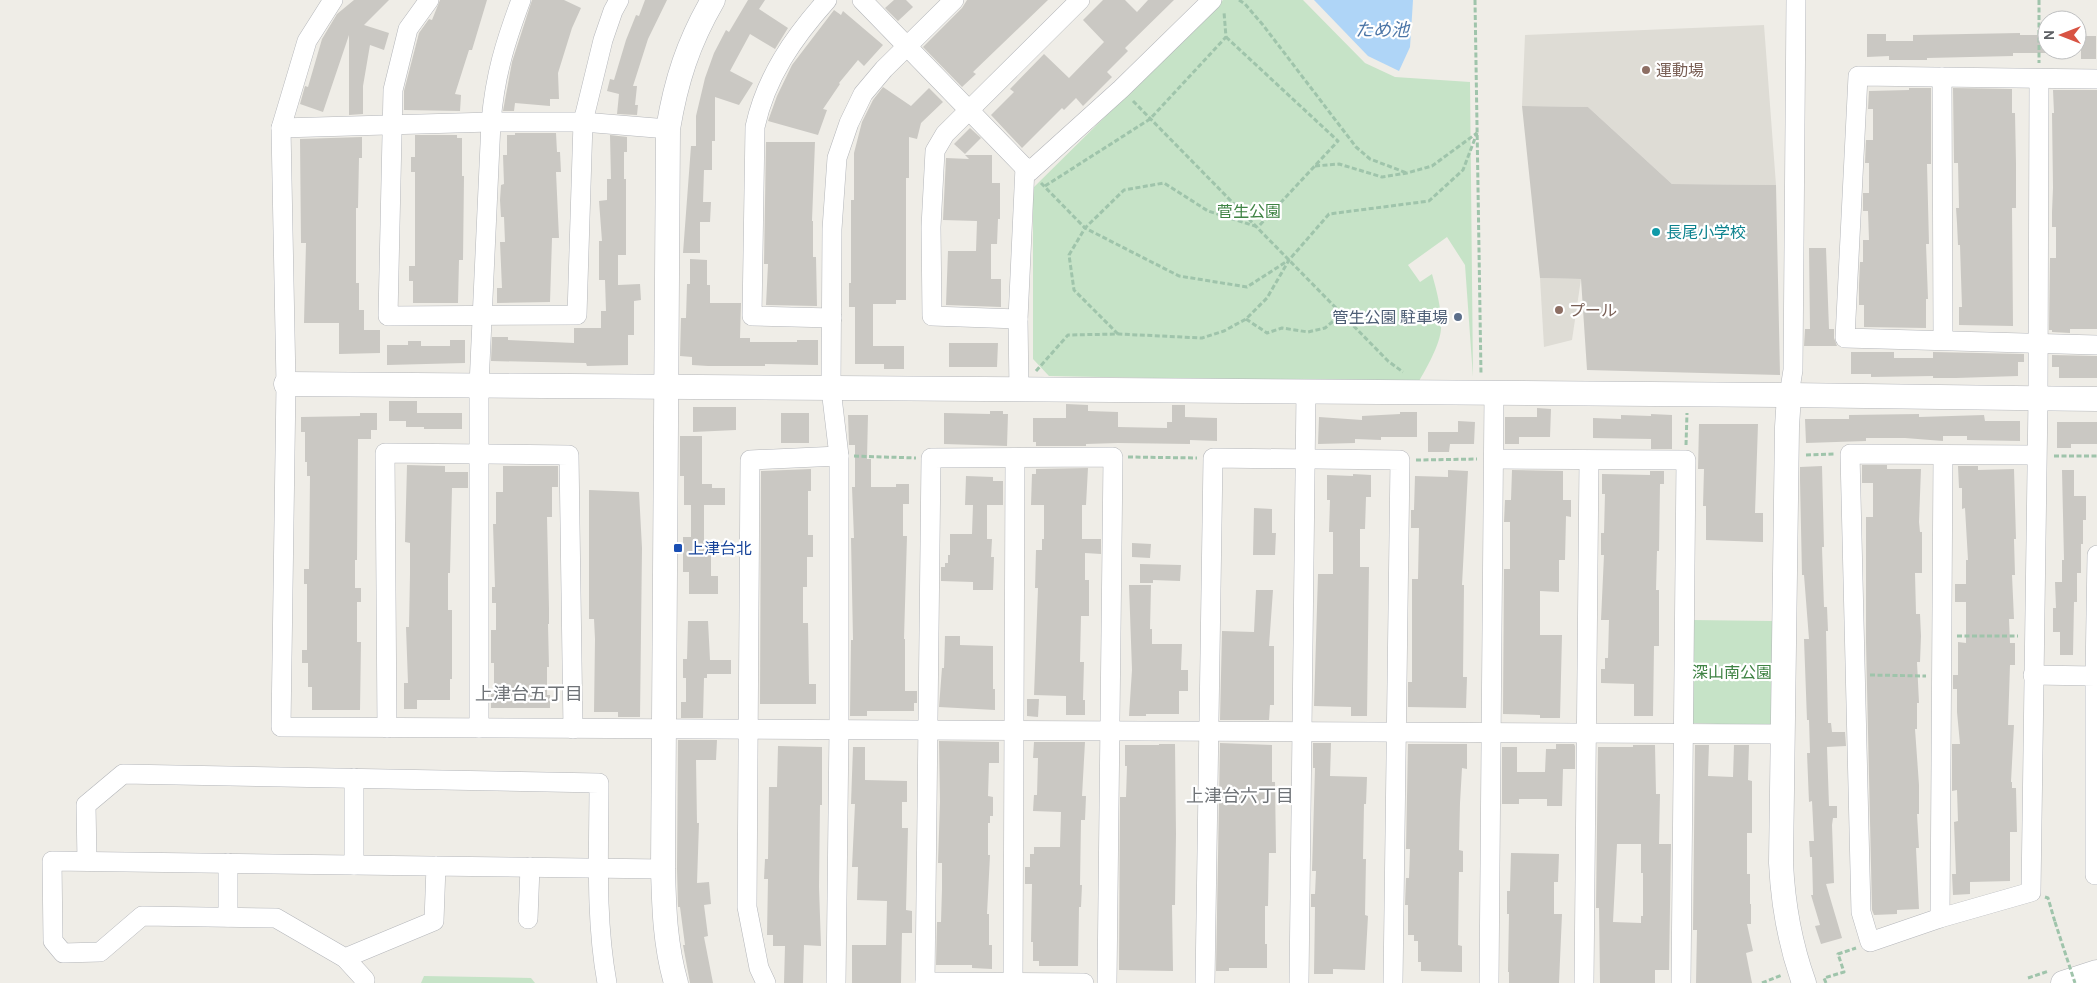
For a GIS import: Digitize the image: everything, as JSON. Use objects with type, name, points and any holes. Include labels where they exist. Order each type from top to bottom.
[{"type":"street","points":[[333,0],[307,42],[281,128],[286,384],[281,727],[1784,734]]},
{"type":"street","points":[[429,0],[408,29],[393,90],[388,316],[576,315],[583,122],[604,40],[619,0]]},
{"type":"street","points":[[479,728],[479,386],[491,122],[499,63],[521,0]]},
{"type":"street","points":[[676,983],[669,959],[665,927],[663,869],[668,129],[683,62],[698,26],[713,0]]},
{"type":"street","points":[[827,0],[802,28],[785,52],[760,103],[755,127],[752,316],[832,318]]},
{"type":"street","points":[[862,0],[1027,169]]},
{"type":"street","points":[[836,983],[839,729],[839,456],[831,389],[832,229],[837,158],[848,123],[863,94],[954,0]]},
{"type":"street","points":[[1018,319],[932,316],[931,226],[935,151],[945,134],[1080,0]]},
{"type":"street","points":[[1796,0],[1793,370],[1787,427],[1782,886],[1791,942],[1804,983]]},
{"type":"street","points":[[1019,390],[1018,319],[1027,169],[1218,5]]},
{"type":"street","points":[[2097,80],[1858,76],[1845,338],[2097,344]]},
{"type":"street","points":[[1942,77],[1943,340]]},
{"type":"street","points":[[2035,456],[1850,454],[1861,912],[1870,942],[1940,918],[2031,892],[2035,456],[2038,399],[2039,79]]},
{"type":"street","points":[[281,128],[491,122],[583,122],[668,129]]},
{"type":"street","points":[[286,384],[2097,399]]},
{"type":"street","points":[[1299,983],[1306,392]]},
{"type":"street","points":[[1488,394],[1494,459],[1488,983]]},
{"type":"street","points":[[387,728],[385,453],[569,456],[573,728]]},
{"type":"street","points":[[1940,918],[1942,455]]},
{"type":"street","points":[[766,983],[759,968],[747,907],[750,460],[839,456]]},
{"type":"street","points":[[1084,983],[925,982],[931,458],[1113,456],[1107,983]]},
{"type":"street","points":[[1013,983],[1015,458]]},
{"type":"street","points":[[1205,983],[1213,458],[1400,460],[1393,983]]},
{"type":"street","points":[[1494,459],[1686,460],[1681,983]]},
{"type":"street","points":[[1584,983],[1589,460]]},
{"type":"street","points":[[2097,555],[2095,676],[2095,875],[2097,875]]},
{"type":"street","points":[[2033,675],[2095,676]]},
{"type":"street","points":[[88,861],[86,805],[123,774],[599,783],[598,910],[601,951],[607,983]]},
{"type":"street","points":[[354,778],[354,865]]},
{"type":"street","points":[[364,983],[365,980],[346,958],[276,918],[142,916],[100,952],[63,953],[53,941],[52,861],[663,869]]},
{"type":"street","points":[[228,863],[228,918]]},
{"type":"street","points":[[346,958],[434,921],[436,866]]},
{"type":"street","points":[[528,920],[530,868]]},
{"type":"street","points":[[2063,983],[2097,972]]},
{"type":"path","points":[[1239,0],[1245,4],[1263,25],[1356,147],[1370,159],[1407,173]]},
{"type":"path","points":[[1475,0],[1477,133],[1488,394]]},
{"type":"path","points":[[2039,0],[2039,79]]},
{"type":"path","points":[[1218,5],[1226,37],[1338,141],[1258,227]]},
{"type":"path","points":[[1044,186],[1150,119],[1226,37]]},
{"type":"path","points":[[1121,89],[1388,361],[1410,378]]},
{"type":"path","points":[[1315,166],[1340,164],[1382,177],[1407,173],[1432,166],[1477,133]]},
{"type":"path","points":[[1019,390],[1068,335],[1119,334],[1202,338],[1224,331],[1246,319],[1268,298],[1289,260],[1329,214],[1429,201],[1463,170],[1477,133]]},
{"type":"path","points":[[1027,169],[1085,228],[1179,276],[1247,286],[1289,260]]},
{"type":"path","points":[[1119,334],[1074,290],[1069,255],[1085,228],[1124,190],[1164,183],[1208,211],[1258,227]]},
{"type":"path","points":[[1246,319],[1268,333],[1282,328],[1308,332],[1325,328],[1342,314]]},
{"type":"path","points":[[1686,460],[1687,395]]},
{"type":"path","points":[[1805,455],[1850,454]]},
{"type":"path","points":[[839,456],[931,458]]},
{"type":"path","points":[[1113,456],[1213,458]]},
{"type":"path","points":[[2035,456],[2097,456]]},
{"type":"path","points":[[1400,460],[1494,459]]},
{"type":"path","points":[[1942,636],[2034,636]]},
{"type":"path","points":[[1854,675],[1941,676]]},
{"type":"path","points":[[2048,898],[2076,983]]},
{"type":"path","points":[[1826,983],[1824,978],[1844,972],[1838,954],[1856,948]]},
{"type":"shaded area","name":"運動場","points":[[1764,25],[1776,185],[1672,184],[1588,107],[1522,106],[1525,35]]},
{"type":"shaded area","name":"プール","points":[[1540,278],[1581,279],[1572,340],[1544,347]]},
{"type":"green space","name":"菅生公園","points":[[1223,0],[1303,0],[1365,63],[1395,77],[1470,82],[1473,377],[1465,265],[1447,237],[1408,265],[1420,282],[1432,274],[1441,315],[1441,329],[1438,342],[1418,383],[1049,376],[1033,359],[1033,188]]},
{"type":"green space","name":"深山南公園","points":[[1691,620],[1772,621],[1772,726],[1691,723]]},
{"type":"green space","points":[[424,976],[531,978],[535,983],[421,983]]},
{"type":"water","name":"ため池","points":[[1314,0],[1413,0],[1410,47],[1399,71],[1368,56]]},
{"type":"building","points":[[354,0],[389,0],[364,25],[389,33],[384,50],[370,45],[363,86],[363,114],[349,115],[349,35],[323,112],[300,104],[305,86],[308,87],[322,39],[337,14]]},
{"type":"building","points":[[440,0],[487,0],[472,50],[469,50],[455,94],[461,95],[460,111],[404,110],[404,91],[419,33],[429,19],[432,20]]},
{"type":"building","points":[[532,0],[564,0],[581,8],[572,28],[558,73],[559,99],[550,99],[550,106],[515,103],[514,111],[503,111],[512,62]]},
{"type":"building","points":[[645,0],[667,0],[648,39],[633,86],[637,86],[635,105],[638,105],[637,115],[617,114],[619,94],[607,91],[610,79],[614,80],[636,15],[639,16]]},
{"type":"building","points":[[748,0],[765,0],[759,9],[788,28],[775,49],[750,34],[730,71],[753,83],[739,105],[715,97],[715,141],[712,141],[712,170],[704,170],[703,202],[711,202],[710,222],[700,222],[700,253],[683,253],[691,146],[696,146],[696,116],[705,78],[714,53],[726,30],[729,32]]},
{"type":"building","points":[[894,0],[906,0],[913,7],[898,21],[885,8]]},
{"type":"building","points":[[967,0],[1048,0],[973,72],[976,74],[962,87],[923,47],[962,8]]},
{"type":"building","points":[[1103,0],[1125,0],[1137,12],[1148,0],[1174,0],[1125,48],[1128,51],[1107,72],[1112,77],[1083,106],[1076,98],[1064,110],[1062,108],[1022,148],[991,115],[1014,92],[1010,89],[1044,54],[1069,78],[1104,42],[1083,20]]},
{"type":"building","points":[[834,10],[841,15],[843,11],[883,45],[864,66],[858,60],[839,83],[823,109],[827,110],[818,135],[768,121],[777,96],[792,65]]},
{"type":"building","points":[[2020,33],[2020,35],[2037,35],[2037,53],[2013,53],[2013,56],[1927,58],[1927,60],[1889,60],[1889,56],[1867,57],[1867,34],[1886,34],[1886,41],[1913,41],[1913,35]]},
{"type":"building","points":[[2087,36],[2096,36],[2096,59],[2087,59]]},
{"type":"building","points":[[883,87],[911,106],[929,88],[943,102],[921,123],[917,139],[909,137],[909,178],[906,178],[906,300],[896,300],[896,304],[873,304],[873,346],[904,346],[904,369],[884,369],[884,364],[855,364],[855,307],[849,307],[849,283],[851,283],[851,200],[854,200],[854,153],[862,122],[873,100]]},
{"type":"building","points":[[1909,88],[1931,88],[1931,164],[1927,164],[1929,244],[1926,244],[1928,299],[1926,299],[1926,328],[1864,327],[1864,305],[1859,305],[1859,285],[1860,262],[1863,262],[1863,240],[1869,240],[1868,211],[1863,211],[1863,193],[1869,193],[1869,163],[1865,163],[1866,140],[1873,140],[1873,109],[1868,109],[1869,91],[1909,90]]},
{"type":"building","points":[[1953,88],[2012,89],[2012,113],[2015,113],[2016,164],[2016,208],[2012,208],[2013,326],[1959,325],[1959,307],[1962,307],[1960,245],[1958,245],[1956,208],[1959,208],[1958,163],[1954,163]]},
{"type":"building","points":[[2053,90],[2097,90],[2097,329],[2070,329],[2070,333],[2052,332],[2052,330],[2049,330],[2050,258],[2056,258],[2056,227],[2052,227]]},
{"type":"building","name":"長尾小学校","points":[[1522,106],[1588,107],[1672,184],[1776,185],[1780,375],[1587,370],[1581,279],[1540,278]]},
{"type":"building","points":[[970,128],[981,138],[965,154],[954,144]]},
{"type":"building","points":[[515,133],[556,133],[557,152],[560,152],[561,172],[556,172],[559,238],[552,238],[550,302],[497,303],[497,288],[502,288],[500,242],[505,242],[504,217],[501,217],[500,200],[501,185],[504,184],[503,155],[507,155],[507,135],[515,135]]},
{"type":"building","points":[[415,135],[457,135],[457,138],[462,138],[462,176],[464,176],[463,260],[459,260],[458,303],[413,303],[413,281],[409,281],[409,266],[415,266],[415,172],[411,172],[411,157],[415,157]]},
{"type":"building","points":[[610,135],[627,137],[627,152],[624,152],[626,255],[618,255],[618,285],[640,284],[641,300],[634,301],[634,335],[628,335],[628,365],[587,366],[586,363],[491,361],[492,337],[508,337],[508,340],[574,343],[574,328],[601,328],[601,311],[606,311],[605,280],[599,280],[599,241],[602,241],[599,201],[607,200],[607,179],[611,179]]},
{"type":"building","points":[[362,137],[362,158],[359,158],[358,208],[356,208],[356,283],[359,283],[359,310],[364,310],[364,330],[380,330],[380,353],[339,354],[339,323],[304,323],[306,243],[301,243],[300,139]]},
{"type":"building","points":[[766,142],[815,142],[812,221],[813,257],[816,257],[817,306],[766,305],[768,264],[764,264]]},
{"type":"building","points":[[965,155],[992,155],[992,183],[1000,183],[1000,219],[998,219],[997,244],[991,244],[991,279],[1001,279],[1001,307],[946,305],[948,251],[976,251],[977,221],[943,220],[946,158],[969,159]]},
{"type":"building","points":[[1809,248],[1826,248],[1829,329],[1834,329],[1834,338],[1837,346],[1804,346],[1805,329],[1810,329]]},
{"type":"building","points":[[690,259],[707,260],[707,285],[710,285],[710,303],[741,303],[740,338],[750,338],[750,342],[818,340],[818,365],[692,365],[692,357],[680,356],[681,318],[686,318],[687,284],[690,284]]},
{"type":"building","points":[[450,340],[465,340],[465,363],[387,365],[387,345],[408,345],[408,341],[421,341],[421,346],[450,346]]},
{"type":"building","points":[[949,343],[998,343],[997,367],[949,367]]},
{"type":"building","points":[[1851,352],[1894,352],[1894,358],[1933,358],[1933,352],[2024,354],[2024,362],[2018,362],[2018,376],[1956,378],[1933,378],[1933,376],[1871,377],[1871,374],[1851,374]]},
{"type":"building","points":[[2052,355],[2097,356],[2097,378],[2059,378],[2059,367],[2052,367]]},
{"type":"building","points":[[389,401],[417,401],[417,413],[462,413],[462,429],[424,429],[424,427],[406,427],[406,421],[389,421]]},
{"type":"building","points":[[1066,404],[1088,405],[1088,411],[1118,412],[1118,427],[1167,428],[1167,422],[1172,422],[1172,405],[1185,405],[1185,417],[1217,418],[1217,441],[1190,440],[1190,444],[1118,443],[1086,444],[1086,446],[1036,446],[1036,442],[1033,442],[1033,418],[1066,418]]},
{"type":"building","points":[[693,407],[736,407],[736,430],[693,432]]},
{"type":"building","points":[[1537,408],[1551,409],[1550,437],[1519,437],[1519,444],[1505,444],[1505,417],[1537,417]]},
{"type":"building","points":[[990,411],[1003,411],[1003,414],[1008,414],[1007,446],[944,444],[944,413],[990,414]]},
{"type":"building","points":[[1400,412],[1417,412],[1417,437],[1381,437],[1381,440],[1355,439],[1355,443],[1318,444],[1319,417],[1362,420],[1362,416],[1400,414]]},
{"type":"building","points":[[360,413],[377,413],[377,430],[371,430],[371,439],[358,439],[355,588],[361,588],[361,602],[357,602],[357,642],[361,642],[360,710],[312,710],[312,687],[308,687],[308,663],[302,663],[302,650],[307,650],[307,584],[304,584],[304,569],[309,569],[310,476],[307,476],[305,432],[301,432],[301,417],[360,416]]},
{"type":"building","points":[[781,413],[809,413],[809,443],[781,443]]},
{"type":"building","points":[[1651,414],[1672,415],[1672,449],[1651,449],[1651,439],[1593,438],[1593,418],[1621,419],[1621,415],[1651,416]]},
{"type":"building","points":[[1919,414],[1919,417],[1984,415],[1985,421],[2020,421],[2020,441],[1967,440],[1967,436],[1943,436],[1943,441],[1905,438],[1866,438],[1866,441],[1806,443],[1805,419],[1849,419],[1849,415]]},
{"type":"building","points":[[848,415],[868,415],[867,459],[871,459],[871,487],[896,487],[896,484],[909,484],[909,504],[903,504],[903,536],[907,536],[904,639],[905,691],[917,691],[917,703],[914,703],[914,711],[867,711],[867,716],[850,716],[851,640],[853,640],[851,538],[854,538],[852,487],[855,487],[855,445],[849,445]]},
{"type":"building","points":[[1458,421],[1475,422],[1474,444],[1450,444],[1449,452],[1428,452],[1428,432],[1458,432]]},
{"type":"building","points":[[2057,422],[2097,422],[2097,444],[2071,444],[2071,448],[2057,448]]},
{"type":"building","points":[[1699,424],[1758,424],[1755,513],[1763,513],[1763,542],[1706,540],[1706,506],[1703,506],[1704,469],[1698,469]]},
{"type":"building","points":[[680,436],[702,436],[702,484],[712,484],[712,488],[725,488],[725,505],[704,505],[704,551],[711,551],[711,576],[718,576],[718,594],[689,594],[689,572],[683,572],[683,537],[691,537],[691,505],[684,505],[684,476],[680,476]]},
{"type":"building","points":[[407,465],[445,466],[445,472],[468,472],[468,488],[452,488],[450,573],[448,573],[448,610],[452,610],[452,679],[450,679],[450,700],[417,700],[417,709],[404,709],[404,683],[408,683],[406,627],[409,627],[410,574],[410,543],[405,542]]},
{"type":"building","points":[[1862,465],[1887,465],[1887,469],[1921,469],[1919,522],[1920,532],[1922,532],[1922,573],[1915,573],[1916,614],[1920,614],[1921,636],[1920,662],[1917,662],[1919,703],[1917,703],[1917,729],[1915,729],[1919,785],[1919,814],[1917,814],[1919,848],[1916,848],[1919,909],[1897,910],[1897,914],[1874,915],[1872,910],[1866,642],[1866,517],[1873,517],[1873,483],[1862,483]]},
{"type":"building","points":[[503,466],[558,466],[558,487],[552,487],[552,517],[547,517],[549,667],[547,667],[547,695],[550,695],[550,708],[491,708],[491,693],[494,693],[494,663],[491,663],[491,630],[496,630],[496,603],[492,603],[492,587],[495,587],[493,524],[496,524],[496,492],[503,492]]},
{"type":"building","points":[[1822,466],[1824,607],[1827,607],[1828,631],[1826,631],[1828,723],[1831,723],[1832,732],[1845,732],[1846,746],[1827,747],[1829,806],[1837,806],[1837,818],[1833,818],[1832,825],[1834,883],[1826,884],[1842,938],[1821,944],[1815,926],[1820,925],[1811,895],[1813,895],[1812,857],[1810,857],[1809,841],[1814,841],[1812,801],[1809,802],[1807,753],[1810,753],[1809,720],[1807,720],[1804,639],[1809,639],[1804,575],[1802,575],[1800,467]]},
{"type":"building","points":[[1958,466],[1978,466],[1978,470],[2014,469],[2016,539],[2014,539],[2015,575],[2012,575],[2014,619],[2009,619],[2010,643],[2015,643],[2015,665],[2010,665],[2008,725],[2014,725],[2011,782],[2012,788],[2016,788],[2017,832],[2010,832],[2010,881],[1970,882],[1970,894],[1953,895],[1952,874],[1956,874],[1954,822],[1958,821],[1957,790],[1952,791],[1952,744],[1960,744],[1957,689],[1953,689],[1953,675],[1958,675],[1958,642],[1966,643],[1966,602],[1955,602],[1955,584],[1966,584],[1966,560],[1968,560],[1965,508],[1962,509],[1962,488],[1959,488]]},
{"type":"building","points":[[1088,468],[1086,505],[1082,505],[1082,539],[1101,539],[1101,554],[1085,553],[1085,580],[1089,580],[1089,616],[1081,616],[1080,662],[1084,662],[1083,700],[1085,700],[1085,715],[1066,715],[1066,696],[1034,695],[1038,588],[1035,588],[1036,550],[1042,550],[1042,539],[1044,539],[1044,505],[1031,505],[1032,474],[1036,474],[1036,469]]},
{"type":"building","points":[[811,469],[811,491],[808,491],[808,535],[813,535],[813,557],[807,557],[807,587],[803,587],[803,623],[808,623],[809,684],[816,684],[816,704],[760,704],[761,471]]},
{"type":"building","points":[[1448,470],[1468,471],[1462,585],[1464,585],[1463,677],[1467,677],[1466,708],[1408,707],[1408,682],[1412,682],[1412,579],[1418,579],[1419,528],[1411,528],[1411,510],[1414,510],[1415,476],[1448,477]]},
{"type":"building","points":[[1512,470],[1563,471],[1563,500],[1571,500],[1571,517],[1566,516],[1565,560],[1559,560],[1559,592],[1540,591],[1540,635],[1562,635],[1560,718],[1540,718],[1540,715],[1503,714],[1504,569],[1510,569],[1510,522],[1504,522],[1505,500],[1511,500]]},
{"type":"building","points":[[2062,470],[2074,470],[2074,496],[2086,496],[2086,520],[2083,520],[2083,544],[2081,544],[2081,573],[2077,573],[2077,602],[2074,602],[2073,655],[2060,655],[2060,632],[2053,632],[2053,608],[2056,608],[2055,582],[2062,582],[2062,560],[2064,560]]},
{"type":"building","points":[[1650,471],[1664,471],[1664,484],[1660,484],[1659,551],[1657,551],[1656,590],[1659,590],[1659,646],[1654,646],[1653,716],[1634,716],[1634,684],[1601,683],[1601,669],[1605,669],[1605,658],[1608,658],[1609,620],[1601,620],[1604,555],[1601,555],[1601,533],[1604,533],[1605,494],[1602,494],[1602,474],[1650,475]]},
{"type":"building","points":[[1353,474],[1371,475],[1371,497],[1366,497],[1365,529],[1360,529],[1360,567],[1369,567],[1367,716],[1351,716],[1351,707],[1314,706],[1318,574],[1333,574],[1333,532],[1329,532],[1330,500],[1327,500],[1327,475],[1353,476]]},
{"type":"building","points":[[966,476],[993,477],[993,481],[1003,481],[1003,505],[987,505],[987,539],[992,539],[991,557],[994,557],[993,590],[973,590],[973,582],[941,581],[941,567],[945,567],[945,563],[948,563],[948,555],[950,555],[950,534],[972,534],[973,505],[965,505]]},
{"type":"building","points":[[589,490],[639,492],[642,548],[640,717],[618,717],[618,712],[594,712],[594,619],[589,619]]},
{"type":"building","points":[[1254,508],[1272,509],[1272,533],[1276,533],[1275,555],[1253,555]]},
{"type":"building","points":[[1132,543],[1151,544],[1150,558],[1132,557]]},
{"type":"building","points":[[1140,564],[1181,565],[1180,581],[1153,580],[1153,583],[1140,583]]},
{"type":"building","points":[[1129,585],[1151,585],[1150,629],[1152,629],[1152,644],[1182,644],[1181,670],[1188,670],[1188,691],[1179,691],[1179,714],[1129,716],[1132,670]]},
{"type":"building","points":[[1256,590],[1273,590],[1269,646],[1274,646],[1274,705],[1270,705],[1269,720],[1220,720],[1222,631],[1254,632]]},
{"type":"building","points":[[688,621],[708,621],[710,660],[731,660],[731,674],[707,674],[707,678],[704,678],[703,718],[681,718],[681,702],[686,702],[686,678],[683,678],[683,659],[687,659]]},
{"type":"building","points":[[945,636],[960,636],[960,645],[993,646],[995,710],[939,707],[942,668],[944,668]]},
{"type":"building","points":[[1027,699],[1039,699],[1038,717],[1027,716]]},
{"type":"building","points":[[678,740],[717,740],[716,760],[696,760],[697,823],[699,823],[697,883],[709,882],[711,904],[704,905],[708,936],[704,937],[713,983],[690,983],[683,945],[685,945],[680,907],[678,907],[677,869]]},
{"type":"building","points":[[939,741],[999,742],[999,763],[989,763],[988,796],[993,797],[993,816],[990,816],[990,823],[988,823],[988,855],[990,855],[987,914],[989,914],[989,945],[992,945],[992,969],[972,968],[972,965],[936,965],[937,922],[941,922],[942,889],[942,863],[938,863]]},
{"type":"building","points":[[1034,742],[1085,742],[1082,796],[1086,796],[1085,820],[1081,820],[1080,885],[1082,885],[1081,907],[1079,907],[1078,966],[1039,966],[1039,961],[1033,961],[1033,942],[1031,942],[1032,884],[1025,884],[1025,867],[1030,867],[1030,854],[1034,854],[1034,847],[1060,847],[1061,812],[1033,811],[1034,795],[1037,795],[1038,758],[1033,758]]},
{"type":"building","points":[[1220,743],[1272,745],[1272,782],[1275,782],[1276,853],[1269,853],[1268,906],[1265,906],[1267,968],[1229,968],[1229,971],[1216,971]]},
{"type":"building","points":[[1313,743],[1331,743],[1330,776],[1367,777],[1366,804],[1364,804],[1363,859],[1366,859],[1365,915],[1368,916],[1365,970],[1333,969],[1333,974],[1314,974],[1315,907],[1311,907],[1311,894],[1315,894],[1316,871],[1312,871],[1315,768],[1313,768]]},
{"type":"building","points":[[1175,744],[1176,834],[1175,905],[1172,905],[1173,971],[1119,970],[1120,797],[1126,797],[1127,766],[1125,766],[1125,745]]},
{"type":"building","points":[[1408,744],[1467,744],[1467,769],[1462,768],[1460,803],[1459,850],[1463,851],[1463,872],[1459,872],[1458,945],[1462,946],[1462,972],[1421,971],[1421,962],[1418,962],[1418,941],[1414,941],[1414,935],[1408,935],[1408,905],[1405,905],[1406,878],[1409,878],[1410,849],[1406,849]]},
{"type":"building","points":[[1556,744],[1574,744],[1575,746],[1575,769],[1563,769],[1562,806],[1547,806],[1547,799],[1519,799],[1519,804],[1502,804],[1502,747],[1517,747],[1517,772],[1545,772],[1546,749],[1556,749]]},
{"type":"building","points":[[1633,745],[1655,745],[1656,794],[1660,794],[1659,844],[1671,844],[1669,970],[1655,970],[1655,983],[1600,983],[1599,908],[1596,908],[1598,747],[1633,747]],"holes":[[[1617,844],[1641,844],[1641,873],[1643,873],[1643,916],[1641,916],[1641,923],[1613,922]]]},
{"type":"building","points":[[1695,745],[1709,745],[1708,776],[1733,777],[1734,745],[1749,745],[1748,780],[1752,781],[1752,833],[1747,833],[1747,874],[1750,874],[1751,924],[1747,924],[1753,951],[1746,953],[1752,983],[1696,983],[1697,930],[1693,930]]},
{"type":"building","points":[[778,746],[822,747],[819,887],[821,946],[804,945],[803,983],[784,983],[785,946],[773,946],[773,935],[767,935],[768,879],[764,879],[765,859],[768,859],[769,787],[777,787]]},
{"type":"building","points":[[853,747],[865,747],[865,780],[907,781],[907,802],[902,802],[902,828],[908,828],[906,910],[912,911],[912,933],[902,933],[901,983],[852,983],[852,945],[886,945],[887,901],[857,900],[858,867],[852,867],[855,804],[851,804]]},
{"type":"building","points":[[1511,853],[1559,854],[1558,882],[1554,882],[1554,914],[1562,914],[1559,983],[1509,983],[1507,891],[1510,891]]},
{"type":"place","name":"運動場","points":[[1646,70]]},
{"type":"place","name":"長尾小学校","points":[[1656,232]]},
{"type":"place","name":"プール","points":[[1559,310]]},
{"type":"place","name":"管生公園 駐車場","points":[[1458,317]]},
{"type":"place","name":"上津台北","points":[[678,548]]},
{"type":"district","name":"上津台五丁目","points":[[529,694]]},
{"type":"district","name":"上津台六丁目","points":[[1240,796]]}]
